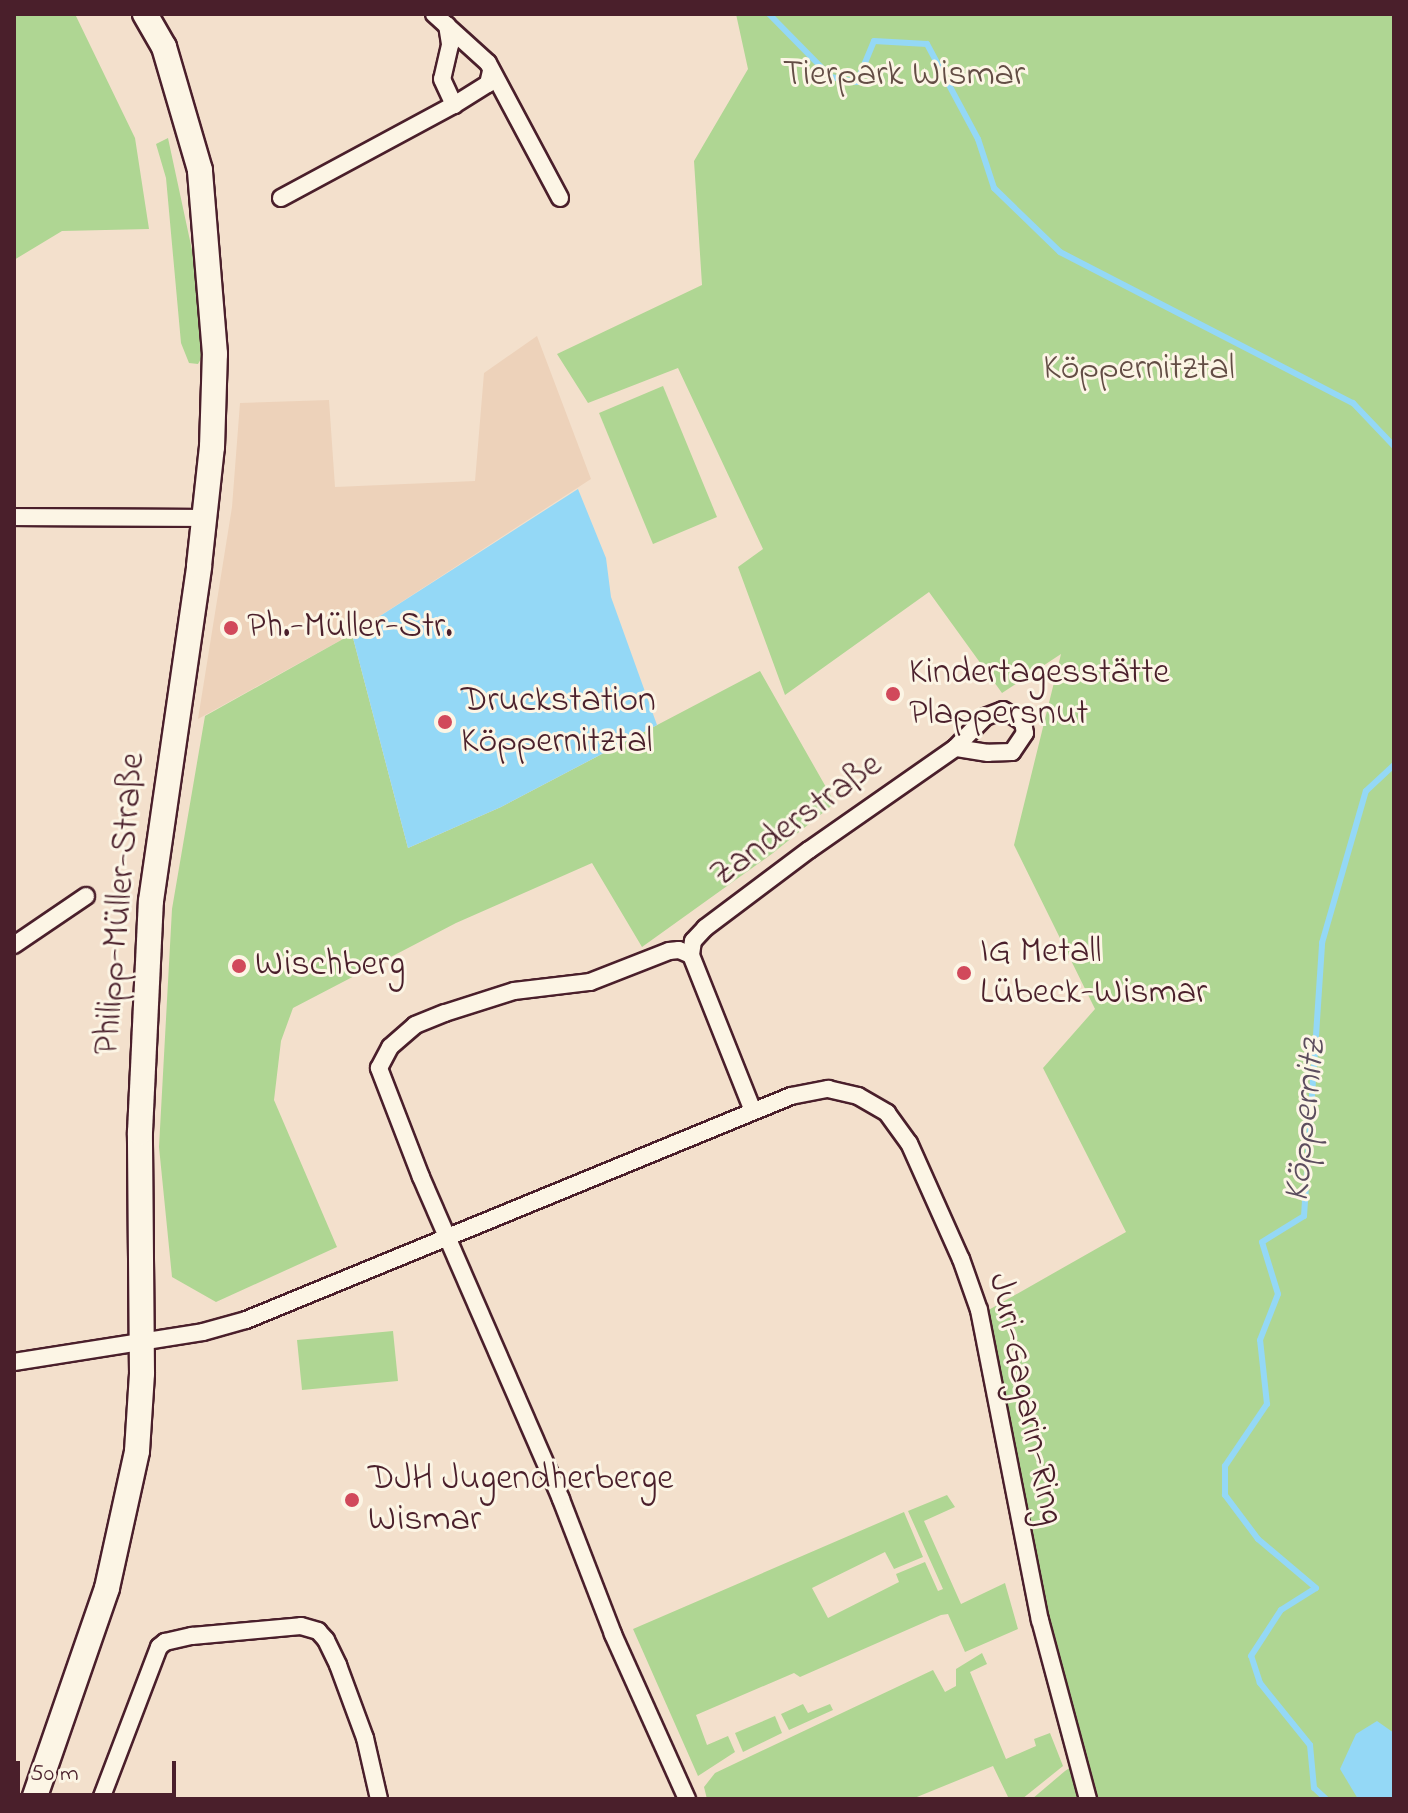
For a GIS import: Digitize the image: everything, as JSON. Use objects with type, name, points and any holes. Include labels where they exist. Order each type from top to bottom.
[{"type":"street","name":"Philipp-Müller-Straße","points":[[34,1799],[120,1542],[137,1451],[141,1341],[140,1132],[151,901],[212,447],[215,354],[200,170],[164,47],[145,14]]},
{"type":"street","points":[[441,20],[484,59],[560,198]]},
{"type":"street","points":[[441,20],[450,45],[442,79],[454,105]]},
{"type":"street","points":[[281,198],[481,90],[488,84],[491,71]]},
{"type":"street","points":[[14,517],[204,518]]},
{"type":"street","name":"Zanderstraße","points":[[691,955],[693,941],[705,928],[955,748]]},
{"type":"street","points":[[14,945],[86,896]]},
{"type":"street","points":[[687,1799],[613,1634],[561,1499],[385,1090],[379,1068],[390,1047],[415,1025],[514,991],[590,982],[669,951],[679,950],[691,955],[753,1111]]},
{"type":"street","name":"Juri-Gagarin-Ring","points":[[14,1362],[203,1332],[246,1320],[304,1299],[447,1236],[753,1111],[810,1091],[844,1091],[887,1113],[909,1143],[961,1259],[979,1310],[1040,1620],[1088,1799]]},
{"type":"street","points":[[101,1799],[153,1655],[165,1642],[192,1636],[301,1626],[318,1631],[338,1665],[365,1738],[379,1799]]},
{"type":"shaded area","points":[[537,336],[591,479],[352,634],[198,719],[232,507],[240,403],[329,400],[335,487],[475,481],[484,373]]},
{"type":"green space","points":[[14,14],[75,14],[135,138],[149,229],[62,231],[14,260]]},
{"type":"green space","name":"Köppernitztal","points":[[736,14],[1394,14],[1394,1799],[1082,1799],[985,1312],[1126,1232],[1043,1068],[1095,1009],[1014,845],[1061,654],[1002,693],[929,592],[785,695],[738,567],[763,549],[678,368],[588,403],[557,354],[702,285],[694,161],[748,69]]},
{"type":"green space","points":[[168,138],[195,264],[203,336],[202,357],[198,364],[189,363],[181,343],[166,178],[156,144]]},
{"type":"green space","points":[[663,386],[717,517],[653,544],[599,413]]},
{"type":"green space","points":[[352,634],[408,848],[501,807],[760,671],[835,803],[773,853],[642,947],[592,863],[456,923],[293,1008],[281,1041],[274,1100],[337,1247],[216,1302],[172,1277],[159,1147],[172,909],[205,716]]},
{"type":"green space","points":[[393,1331],[398,1381],[302,1390],[297,1340]]},
{"type":"green space","points":[[947,1495],[955,1507],[924,1521],[961,1604],[1005,1583],[1018,1629],[965,1652],[948,1614],[941,1615],[800,1677],[794,1673],[696,1715],[707,1745],[728,1736],[735,1752],[698,1776],[633,1629],[904,1512],[923,1557],[894,1569],[885,1552],[812,1588],[828,1618],[899,1582],[896,1574],[925,1562],[938,1591],[943,1589],[908,1511]]},
{"type":"green space","points":[[982,1653],[987,1664],[970,1672],[1006,1759],[1036,1746],[1034,1739],[1050,1733],[1063,1766],[1022,1799],[1009,1799],[993,1766],[912,1799],[707,1799],[704,1787],[715,1773],[933,1670],[945,1692],[956,1686],[956,1669]]},
{"type":"green space","points":[[803,1704],[808,1713],[830,1704],[833,1710],[789,1730],[781,1714]]},
{"type":"green space","points":[[775,1716],[782,1733],[743,1752],[735,1733]]},
{"type":"green space","points":[[1074,1765],[1077,1799],[1032,1799],[1065,1771]]},
{"type":"water","points":[[578,489],[606,558],[611,597],[657,725],[501,807],[408,848],[352,634]]},
{"type":"water","points":[[1377,1721],[1394,1733],[1394,1799],[1358,1799],[1340,1769],[1356,1734]]},
{"type":"waterway","name":"Köppernitz","points":[[769,14],[831,77],[857,82],[874,41],[927,44],[978,139],[994,188],[1060,252],[1353,403],[1394,446]]},
{"type":"waterway","name":"Köppernitz","points":[[1326,1799],[1314,1788],[1310,1745],[1260,1683],[1251,1656],[1281,1610],[1316,1588],[1258,1539],[1225,1495],[1225,1466],[1267,1404],[1260,1340],[1278,1294],[1262,1242],[1304,1216],[1322,943],[1366,791],[1394,765]]},
{"type":"place","name":"Ph.-Müller-Str.","points":[[231,628]]},
{"type":"place","name":"Kindertagesstätte Plappersnut","points":[[893,694]]},
{"type":"place","name":"Druckstation Köppernitztal","points":[[445,722]]},
{"type":"place","name":"Wischberg","points":[[239,966]]},
{"type":"place","name":"IG Metall Lübeck-Wismar","points":[[964,973]]},
{"type":"place","name":"DJH Jugendherberge Wismar","points":[[352,1500]]},
{"type":"park label","name":"Tierpark Wismar","points":[[904,76]]}]
